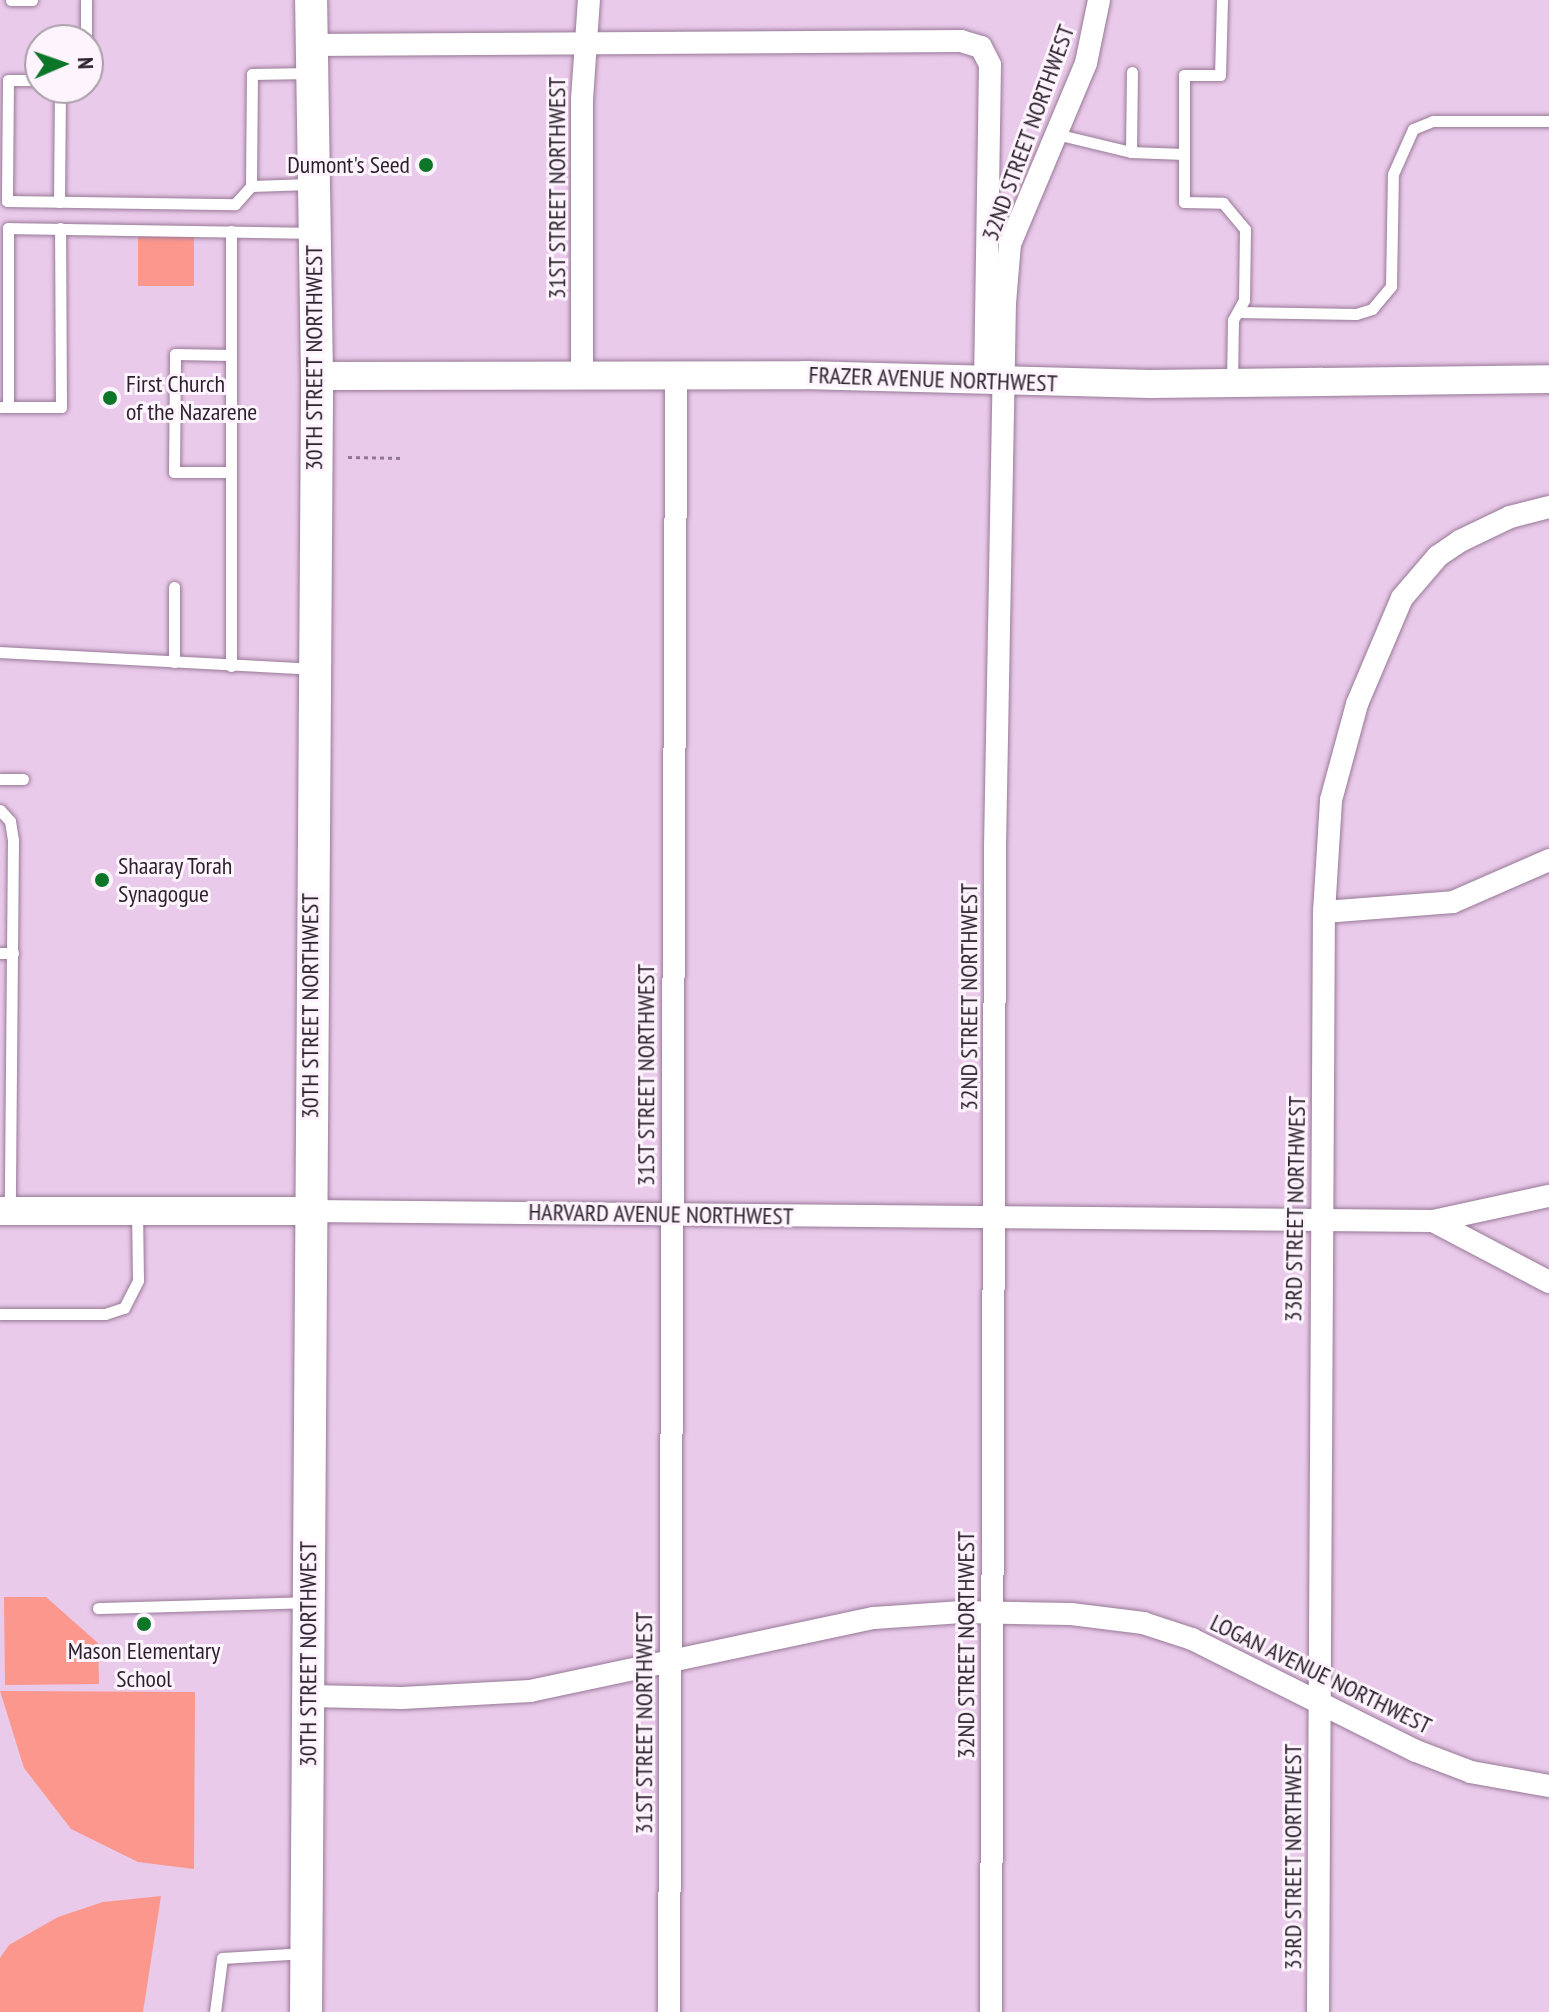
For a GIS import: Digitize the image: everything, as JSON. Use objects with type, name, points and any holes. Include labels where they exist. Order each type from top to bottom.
[{"type":"main road","name":"30TH STREET NORTHWEST","points":[[306,2012],[311,669],[317,376],[311,0]]},
{"type":"street","name":"31ST STREET NORTHWEST","points":[[582,378],[585,45],[589,0]]},
{"type":"street","name":"32ND STREET NORTHWEST","points":[[991,2012],[994,380],[1010,244],[1086,63],[1099,0]]},
{"type":"street","points":[[311,59],[585,45],[961,41],[981,47],[990,65],[994,380]]},
{"type":"street","name":"FRAZER AVENUE NORTHWEST","points":[[317,376],[1232,383],[1549,379]]},
{"type":"street","name":"31ST STREET NORTHWEST","points":[[669,2012],[676,378]]},
{"type":"street","name":"33RD STREET NORTHWEST","points":[[1318,2012],[1326,838],[1339,766],[1367,675],[1402,598],[1438,556],[1460,541],[1510,517],[1549,507]]},
{"type":"street","points":[[1324,912],[1453,902],[1549,860]]},
{"type":"street","points":[[1433,1221],[1549,1196]]},
{"type":"street","name":"HARVARD AVENUE NORTHWEST","points":[[5,1211],[1322,1217],[1433,1221]]},
{"type":"street","points":[[1433,1221],[1549,1282]]},
{"type":"street","name":"LOGAN AVENUE NORTHWEST","points":[[309,1696],[431,1698],[530,1691],[670,1664],[851,1622],[993,1612],[1082,1615],[1143,1623],[1225,1653],[1458,1767],[1549,1786]]},
{"type":"lane","points":[[11,0],[32,0]]},
{"type":"lane","points":[[86,0],[86,24]]},
{"type":"lane","points":[[1222,0],[1220,75],[1184,75],[1184,202],[1223,203],[1245,229],[1244,300],[1233,320],[1232,383]]},
{"type":"lane","points":[[24,80],[8,80],[7,201],[235,204],[251,186],[252,74],[311,59]]},
{"type":"lane","points":[[1131,152],[1132,72]]},
{"type":"lane","points":[[59,202],[60,104]]},
{"type":"lane","points":[[1238,312],[1356,314],[1372,309],[1391,286],[1393,174],[1413,129],[1433,121],[1549,121]]},
{"type":"lane","points":[[1056,134],[1131,152],[1184,154]]},
{"type":"lane","points":[[251,186],[313,184]]},
{"type":"lane","points":[[60,228],[61,407],[4,407],[8,228],[60,228],[314,233]]},
{"type":"lane","points":[[231,231],[231,666]]},
{"type":"lane","points":[[231,355],[175,354],[174,457],[174,472],[231,472]]},
{"type":"lane","points":[[174,587],[174,662]]},
{"type":"lane","points":[[0,652],[311,669]]},
{"type":"lane","points":[[0,779],[23,779]]},
{"type":"lane","points":[[0,810],[13,833],[6,953],[5,1211]]},
{"type":"lane","points":[[0,1314],[105,1314],[124,1308],[138,1280],[137,1211]]},
{"type":"lane","points":[[98,1608],[308,1602]]},
{"type":"lane","points":[[215,2012],[222,1958],[306,1953]]},
{"type":"path","points":[[348,457],[404,458]]},
{"type":"shaded area","points":[[138,236],[194,236],[194,286],[138,286]]},
{"type":"shaded area","points":[[4,1597],[46,1597],[98,1643],[99,1684],[5,1685]]},
{"type":"shaded area","points":[[0,1691],[195,1692],[194,1869],[138,1862],[71,1829],[24,1768]]},
{"type":"shaded area","points":[[161,1896],[143,2012],[0,2012],[0,1958],[9,1945],[58,1917],[103,1902]]},
{"type":"place","name":"Dumont's Seed","points":[[426,165]]},
{"type":"place","name":"First Church of the Nazarene","points":[[110,398]]},
{"type":"place","name":"Shaaray Torah Synagogue","points":[[102,880]]},
{"type":"place","name":"Mason Elementary School","points":[[144,1624]]}]
